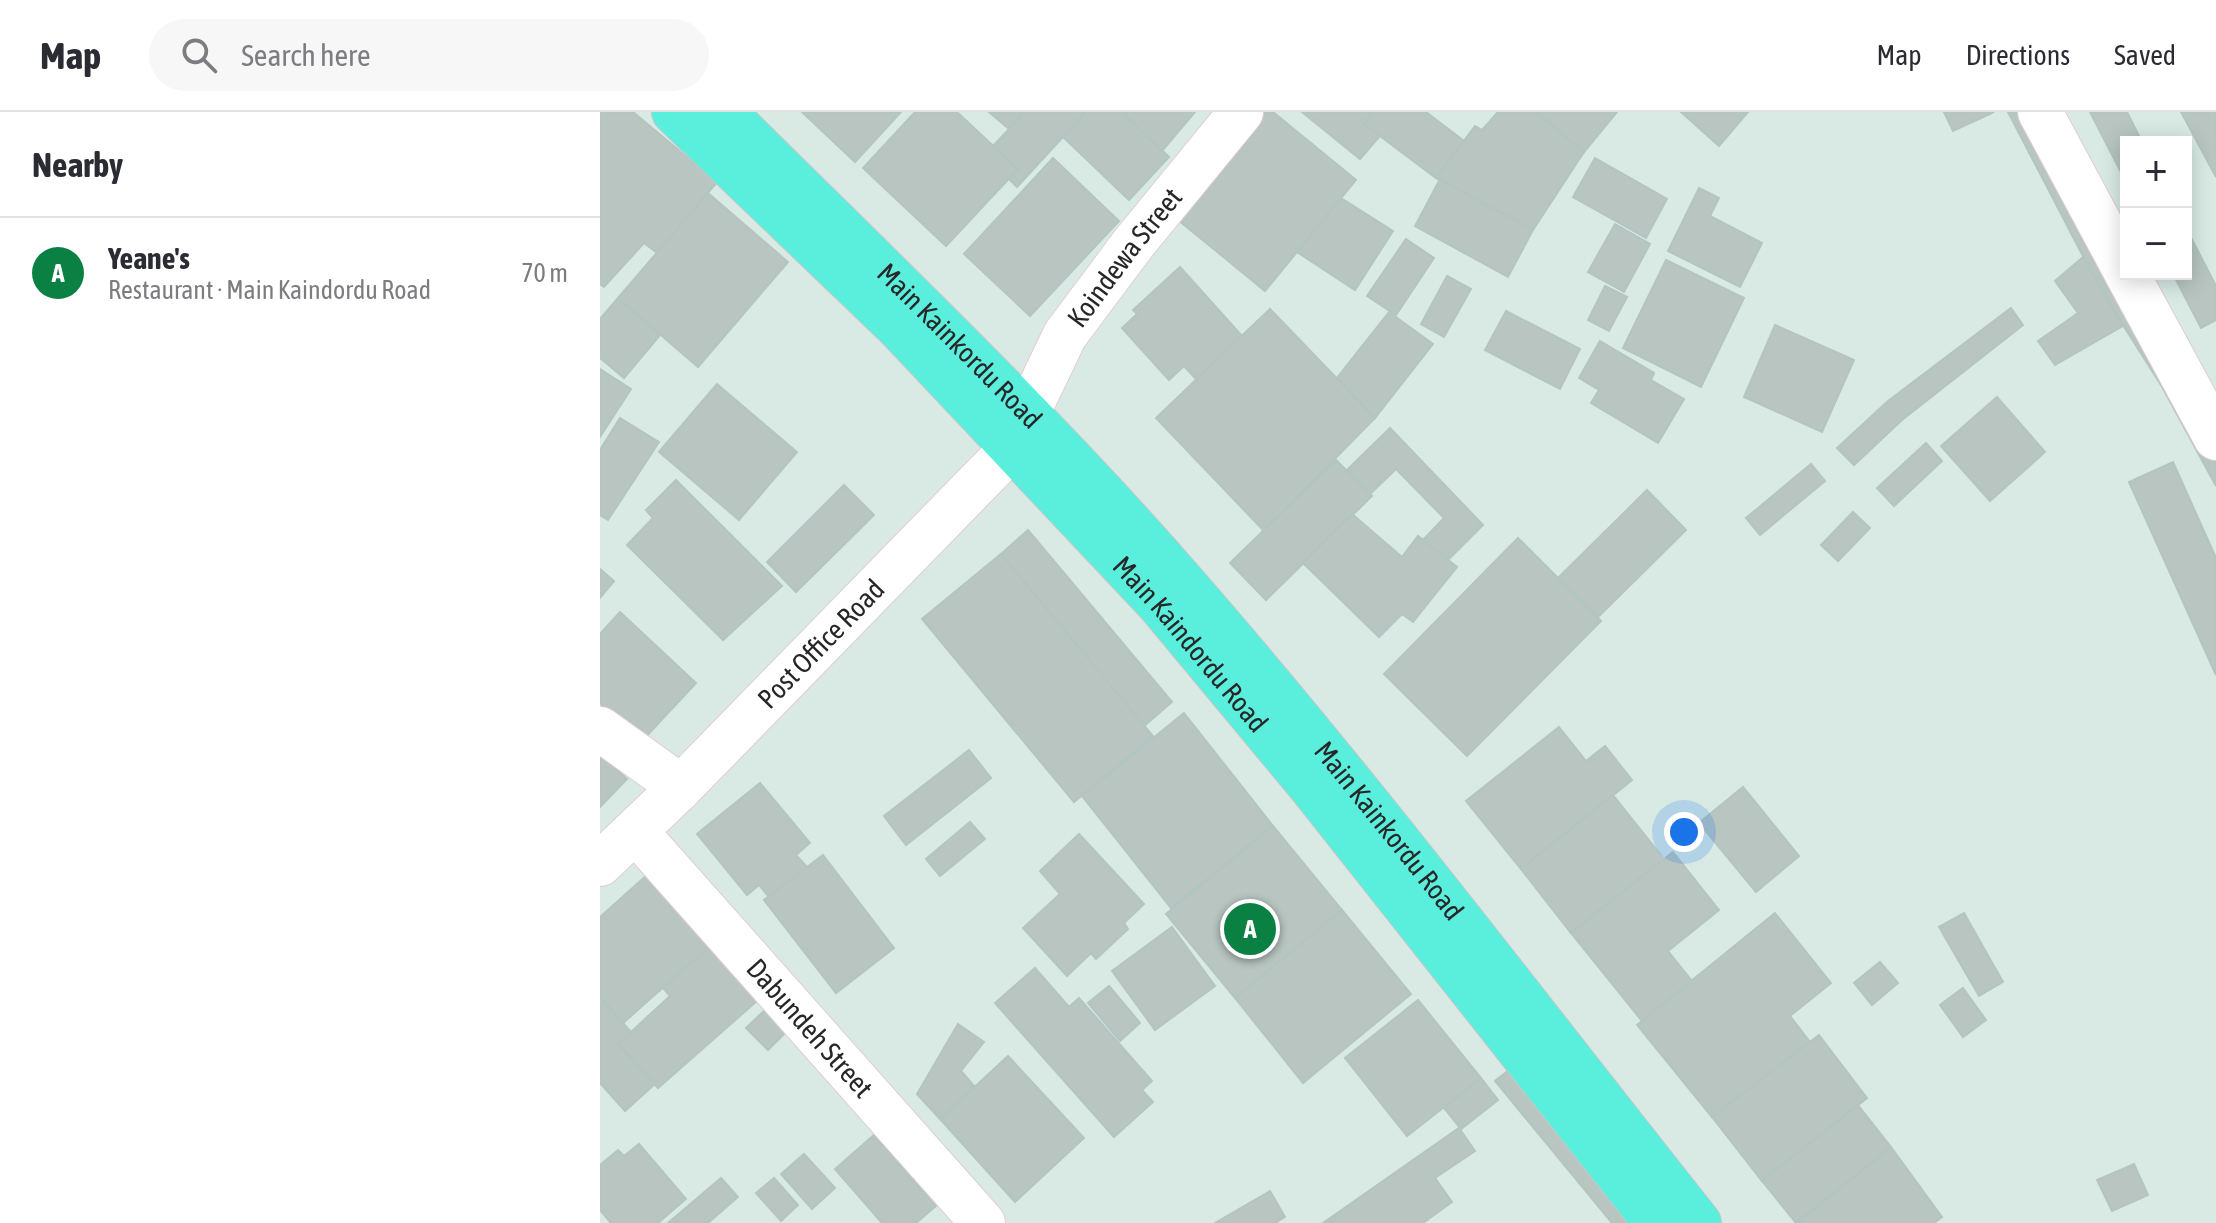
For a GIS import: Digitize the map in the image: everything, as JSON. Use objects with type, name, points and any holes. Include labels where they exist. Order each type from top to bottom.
[{"type":"main road","name":"Main Kaindordu Road","points":[[674,112],[899,328],[1019,432],[1312,788],[1656,1223]]},
{"type":"main road","name":"Main Kainkordu Road","points":[[724,112],[1019,432],[1182,581],[1308,732],[1699,1223]]},
{"type":"street","name":"Koindewa Street","points":[[1019,432],[1065,335],[1241,112]]},
{"type":"street","points":[[2040,112],[2120,260]]},
{"type":"street","points":[[2131,280],[2216,438]]},
{"type":"street","name":"Post Office Road","points":[[600,864],[681,787],[1019,432]]},
{"type":"street","points":[[600,729],[681,787]]},
{"type":"street","name":"Dabundeh Street","points":[[636,832],[983,1223]]},
{"type":"building","points":[[600,112],[633,112],[717,182],[657,253],[644,243],[604,287],[600,284]]},
{"type":"building","points":[[802,112],[901,112],[855,162]]},
{"type":"building","points":[[915,112],[957,112],[1018,169],[946,246],[863,168]]},
{"type":"building","points":[[989,112],[1025,112],[1009,129]]},
{"type":"building","points":[[1025,112],[1086,112],[1017,187],[1009,179],[1018,169],[993,146]]},
{"type":"building","points":[[1086,112],[1122,112],[1169,157],[1129,200],[1063,137]]},
{"type":"building","points":[[1122,112],[1195,112],[1162,151]]},
{"type":"building","points":[[1265,112],[1273,112],[1356,180],[1265,291],[1177,219]]},
{"type":"building","points":[[1302,112],[1373,112],[1364,124],[1380,136],[1360,159]]},
{"type":"building","points":[[1373,112],[1426,112],[1464,141],[1436,178],[1364,124]]},
{"type":"building","points":[[1498,112],[1536,112],[1584,152],[1533,230],[1436,178],[1475,126],[1482,130]]},
{"type":"building","points":[[1536,112],[1617,112],[1584,152]]},
{"type":"building","points":[[1681,112],[1748,112],[1719,146]]},
{"type":"building","points":[[1944,112],[1994,112],[1953,131]]},
{"type":"building","points":[[2008,112],[2035,112],[2120,272],[2120,280],[2124,280],[2176,377],[2161,385],[2100,289]]},
{"type":"building","points":[[2090,112],[2127,112],[2139,136],[2120,136],[2120,170]]},
{"type":"building","points":[[2181,112],[2216,112],[2216,177]]},
{"type":"building","points":[[1053,158],[1119,221],[1030,316],[964,254]]},
{"type":"building","points":[[1595,158],[1667,199],[1646,238],[1573,197]]},
{"type":"building","points":[[1440,179],[1533,230],[1508,277],[1415,226]]},
{"type":"building","points":[[1699,188],[1719,198],[1710,216],[1762,243],[1740,287],[1668,251]]},
{"type":"building","points":[[708,193],[788,262],[698,367],[618,298]]},
{"type":"building","points":[[1341,198],[1393,231],[1355,290],[1297,252]]},
{"type":"building","points":[[1615,224],[1650,244],[1624,292],[1588,272]]},
{"type":"building","points":[[1406,239],[1434,258],[1396,315],[1367,296]]},
{"type":"building","points":[[2192,240],[2216,286],[2216,320],[2201,328],[2176,280],[2192,280]]},
{"type":"building","points":[[2083,257],[2123,326],[2055,365],[2038,341],[2078,313],[2055,281]]},
{"type":"building","points":[[1666,260],[1744,298],[1701,387],[1623,348]]},
{"type":"building","points":[[1180,267],[1242,336],[1196,379],[1184,366],[1169,380],[1122,328],[1137,314],[1133,310]]},
{"type":"building","points":[[1447,276],[1471,289],[1444,337],[1421,324]]},
{"type":"building","points":[[1605,286],[1627,297],[1609,331],[1588,320]]},
{"type":"building","points":[[618,298],[660,335],[624,378],[600,358],[600,319]]},
{"type":"building","points":[[2011,308],[2023,325],[1902,420],[1854,465],[1837,448],[1888,401]]},
{"type":"building","points":[[1270,309],[1375,418],[1264,531],[1156,418]]},
{"type":"building","points":[[1506,311],[1580,349],[1560,389],[1485,350]]},
{"type":"building","points":[[1389,312],[1433,344],[1375,418],[1337,378]]},
{"type":"building","points":[[1775,325],[1854,360],[1822,432],[1744,397]]},
{"type":"building","points":[[1600,341],[1654,373],[1651,380],[1684,399],[1658,443],[1591,403],[1599,390],[1579,378]]},
{"type":"building","points":[[600,369],[631,389],[600,437]]},
{"type":"building","points":[[2176,377],[2216,451],[2216,486],[2161,385]]},
{"type":"building","points":[[717,384],[797,452],[739,520],[659,452]]},
{"type":"building","points":[[1997,397],[2045,452],[1990,501],[1941,446]]},
{"type":"building","points":[[620,418],[659,442],[608,520],[600,515],[600,450]]},
{"type":"building","points":[[1390,428],[1483,525],[1448,560],[1423,540],[1444,518],[1396,469],[1370,494],[1347,470]]},
{"type":"building","points":[[1926,443],[1942,461],[1894,506],[1877,488]]},
{"type":"building","points":[[1336,460],[1372,496],[1266,600],[1230,563]]},
{"type":"building","points":[[2173,462],[2216,558],[2216,675],[2129,482]]},
{"type":"building","points":[[1811,464],[1825,481],[1760,535],[1746,518]]},
{"type":"building","points":[[676,480],[782,586],[723,640],[627,545],[653,518],[646,510]]},
{"type":"building","points":[[844,485],[874,515],[796,592],[767,562]]},
{"type":"building","points":[[1647,490],[1686,530],[1598,617],[1558,578]]},
{"type":"building","points":[[1853,512],[1870,528],[1838,561],[1821,545]]},
{"type":"building","points":[[1352,514],[1402,557],[1418,536],[1457,567],[1413,622],[1402,614],[1379,637],[1303,563]]},
{"type":"building","points":[[1028,530],[1172,702],[1144,726],[1001,554]]},
{"type":"building","points":[[1518,538],[1601,621],[1467,756],[1384,674]]},
{"type":"building","points":[[1001,554],[1153,736],[1074,802],[922,619]]},
{"type":"building","points":[[600,569],[614,581],[600,598]]},
{"type":"building","points":[[620,612],[696,683],[641,742],[600,703],[600,634]]},
{"type":"building","points":[[1184,713],[1273,826],[1171,908],[1082,796]]},
{"type":"building","points":[[1559,727],[1586,761],[1605,746],[1632,780],[1521,869],[1466,801]]},
{"type":"building","points":[[969,750],[991,778],[906,845],[884,816]]},
{"type":"building","points":[[600,754],[627,779],[600,807]]},
{"type":"building","points":[[760,783],[810,843],[796,855],[807,867],[769,897],[759,885],[747,895],[697,834]]},
{"type":"building","points":[[1743,787],[1799,856],[1756,892],[1699,823]]},
{"type":"building","points":[[1613,795],[1664,859],[1571,933],[1521,869]]},
{"type":"building","points":[[970,822],[985,839],[940,876],[926,859]]},
{"type":"building","points":[[1273,826],[1342,910],[1235,998],[1166,914]]},
{"type":"building","points":[[1079,834],[1144,904],[1124,923],[1128,929],[1096,959],[1091,953],[1067,976],[1023,928],[1060,894],[1040,871]]},
{"type":"building","points":[[1673,852],[1719,910],[1668,951],[1692,981],[1642,1021],[1571,933]]},
{"type":"building","points":[[823,855],[894,948],[836,993],[764,900]]},
{"type":"building","points":[[647,875],[710,946],[623,1023],[600,997],[600,917]]},
{"type":"building","points":[[1342,910],[1411,994],[1303,1083],[1235,998]]},
{"type":"building","points":[[1775,913],[1831,983],[1790,1016],[1810,1042],[1712,1117],[1637,1025]]},
{"type":"building","points":[[1964,913],[2003,982],[1979,996],[1939,927]]},
{"type":"building","points":[[1172,927],[1215,986],[1155,1030],[1112,971]]},
{"type":"building","points":[[710,946],[757,1001],[658,1088],[618,1044],[670,996],[663,988]]},
{"type":"building","points":[[1880,962],[1898,983],[1872,1005],[1854,983]]},
{"type":"building","points":[[1035,968],[1069,1007],[1079,998],[1152,1081],[1142,1090],[1153,1102],[1114,1137],[995,1003]]},
{"type":"building","points":[[1109,986],[1140,1023],[1120,1041],[1088,1003]]},
{"type":"building","points":[[1963,988],[1986,1020],[1963,1037],[1940,1005]]},
{"type":"building","points":[[600,997],[631,1032],[618,1044],[655,1084],[625,1111],[600,1083]]},
{"type":"building","points":[[1418,1000],[1481,1078],[1407,1136],[1345,1058]]},
{"type":"building","points":[[767,1008],[788,1030],[768,1050],[746,1028]]},
{"type":"building","points":[[958,1024],[984,1042],[961,1071],[975,1087],[940,1119],[917,1094]]},
{"type":"building","points":[[1819,1035],[1867,1098],[1762,1181],[1712,1117]]},
{"type":"building","points":[[1008,1056],[1084,1138],[1015,1202],[940,1119]]},
{"type":"building","points":[[1513,1067],[1641,1223],[1612,1223],[1495,1081]]},
{"type":"building","points":[[1481,1078],[1498,1100],[1461,1129],[1444,1108]]},
{"type":"building","points":[[1858,1105],[1891,1147],[1796,1223],[1762,1181]]},
{"type":"building","points":[[1459,1128],[1475,1151],[1435,1178],[1452,1202],[1423,1223],[1323,1223]]},
{"type":"building","points":[[874,1135],[936,1206],[916,1223],[882,1223],[835,1169]]},
{"type":"building","points":[[639,1144],[686,1199],[658,1223],[611,1223],[600,1210],[600,1165],[618,1150],[624,1156]]},
{"type":"building","points":[[1891,1147],[1942,1217],[1934,1223],[1797,1223]]},
{"type":"building","points":[[804,1154],[835,1188],[812,1209],[781,1174]]},
{"type":"building","points":[[2134,1164],[2148,1195],[2112,1211],[2097,1180]]},
{"type":"building","points":[[721,1178],[738,1197],[708,1223],[668,1223]]},
{"type":"building","points":[[774,1178],[798,1205],[781,1221],[756,1193]]},
{"type":"building","points":[[1270,1191],[1285,1217],[1275,1223],[1215,1223]]},
{"type":"place","name":"Yeane's","points":[[1250,929]]}]
